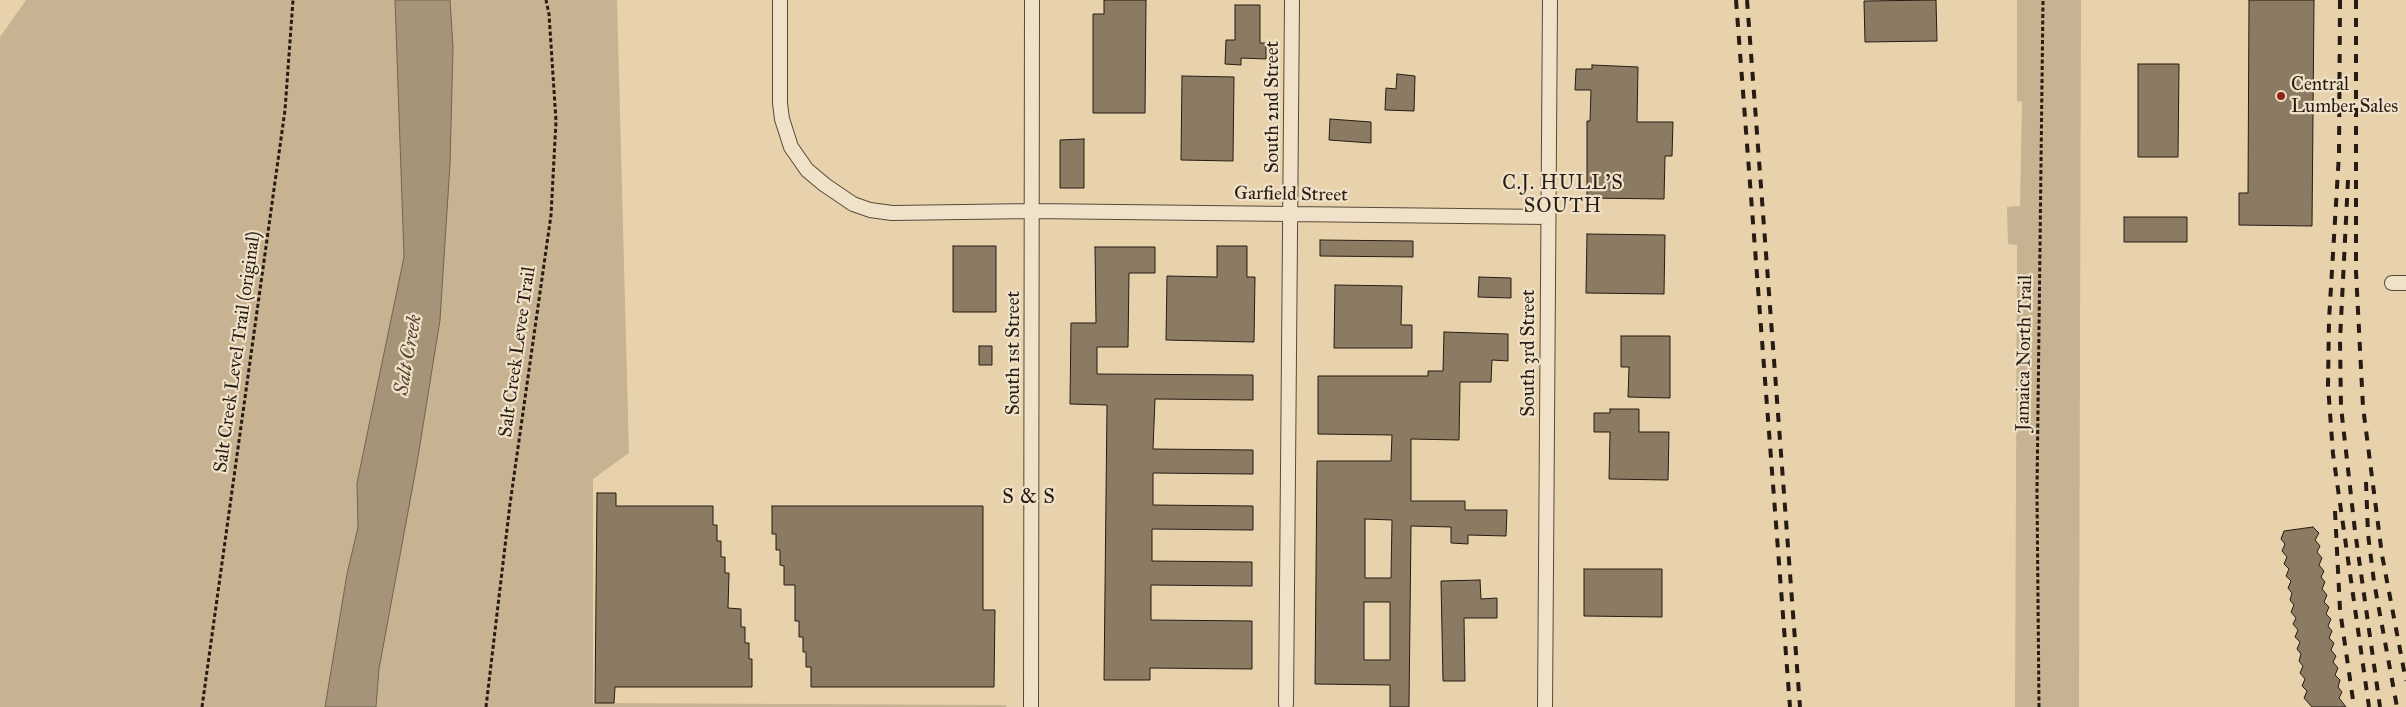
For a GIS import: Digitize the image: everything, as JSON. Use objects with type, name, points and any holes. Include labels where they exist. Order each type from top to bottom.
[{"type":"street","name":"Garfield Street","points":[[780,0],[780,103],[782,119],[791,147],[807,170],[824,185],[853,204],[870,210],[892,212],[1033,211],[1548,217]]},
{"type":"street","name":"South 1st Street","points":[[1031,707],[1032,0]]},
{"type":"street","name":"South 2nd Street","points":[[1286,704],[1292,214],[1292,0]]},
{"type":"street","name":"South 3rd Street","points":[[1545,707],[1550,0]]},
{"type":"path","name":"Salt Creek Level Trail (original)","points":[[202,707],[285,110],[293,0]]},
{"type":"path","name":"Salt Creek Levee Trail","points":[[486,707],[510,504],[551,215],[556,121],[549,14],[546,0]]},
{"type":"path","name":"Jamaica North Trail","points":[[2039,707],[2037,492],[2043,0]]},
{"type":"shaded area","points":[[26,0],[617,0],[629,453],[593,479],[593,703],[1006,705],[1006,707],[0,707],[0,37]]},
{"type":"shaded area","points":[[2017,0],[2081,0],[2079,707],[2015,707],[2017,245],[2008,244],[2007,207],[2020,206],[2022,102],[2017,101]]},
{"type":"water","name":"Salt Creek","points":[[395,0],[450,0],[453,47],[450,164],[440,320],[417,463],[379,669],[376,707],[325,707],[347,574],[358,527],[357,483],[404,257]]},
{"type":"building","points":[[1104,0],[1146,0],[1145,113],[1093,113],[1093,14],[1104,14]]},
{"type":"building","points":[[1936,0],[1937,41],[1865,42],[1864,1]]},
{"type":"building","name":"Central Lumber Sales","points":[[2249,0],[2314,0],[2312,226],[2239,225],[2239,193],[2248,193]]},
{"type":"building","points":[[1235,5],[1260,5],[1260,43],[1266,43],[1266,59],[1241,58],[1241,65],[1225,64],[1226,40],[1235,40]]},
{"type":"building","points":[[2138,64],[2179,64],[2178,157],[2138,157]]},
{"type":"building","points":[[1592,65],[1638,67],[1637,122],[1673,122],[1672,156],[1665,156],[1664,199],[1587,198],[1587,121],[1590,121],[1591,90],[1575,90],[1576,69],[1592,69]]},
{"type":"building","points":[[1397,74],[1415,76],[1414,111],[1385,110],[1386,88],[1396,89]]},
{"type":"building","points":[[1182,76],[1234,77],[1233,161],[1181,160]]},
{"type":"building","points":[[1330,119],[1371,122],[1371,143],[1329,140]]},
{"type":"building","points":[[1084,139],[1084,188],[1060,188],[1060,140]]},
{"type":"building","points":[[2124,217],[2187,217],[2187,242],[2124,242]]},
{"type":"building","points":[[1587,234],[1665,235],[1664,294],[1586,293]]},
{"type":"building","points":[[1320,240],[1413,241],[1413,257],[1320,256]]},
{"type":"building","points":[[953,246],[996,246],[996,312],[953,312]]},
{"type":"building","points":[[1217,246],[1247,246],[1247,277],[1255,277],[1254,342],[1166,340],[1167,276],[1217,277]]},
{"type":"building","points":[[1095,247],[1155,247],[1155,273],[1129,273],[1128,347],[1097,347],[1097,374],[1253,375],[1253,400],[1155,399],[1153,449],[1253,450],[1253,474],[1153,473],[1153,505],[1253,506],[1253,530],[1152,529],[1152,561],[1252,562],[1252,586],[1151,585],[1151,620],[1252,621],[1252,669],[1150,668],[1150,680],[1104,680],[1107,405],[1070,404],[1071,323],[1096,323]]},
{"type":"building","points":[[1479,277],[1511,278],[1511,298],[1478,297]]},
{"type":"building","points":[[1335,285],[1402,286],[1401,325],[1412,325],[1412,348],[1334,348]]},
{"type":"building","points":[[1444,332],[1508,334],[1508,361],[1492,360],[1491,382],[1460,382],[1459,440],[1411,439],[1411,501],[1465,501],[1465,510],[1507,510],[1506,536],[1468,535],[1468,544],[1451,543],[1451,527],[1411,526],[1409,707],[1390,707],[1390,685],[1315,684],[1317,461],[1391,461],[1392,435],[1318,434],[1318,376],[1428,376],[1428,371],[1443,371]],"holes":[[[1365,519],[1392,520],[1391,578],[1365,578]],[[1364,602],[1390,602],[1390,660],[1364,660]]]},
{"type":"building","points":[[1621,336],[1670,336],[1670,398],[1628,397],[1629,367],[1621,367]]},
{"type":"building","points":[[979,346],[992,346],[992,365],[979,365]]},
{"type":"building","points":[[1610,409],[1639,409],[1639,432],[1669,432],[1668,480],[1609,479],[1610,432],[1594,432],[1594,413],[1610,413]]},
{"type":"building","points":[[597,493],[616,493],[616,506],[713,506],[713,525],[717,525],[717,541],[721,541],[721,557],[725,557],[725,573],[729,573],[728,608],[741,609],[741,627],[745,627],[745,643],[749,643],[749,659],[752,659],[752,687],[615,687],[614,703],[595,703]]},
{"type":"building","points":[[772,506],[983,506],[983,610],[995,610],[994,687],[811,687],[811,667],[806,667],[803,637],[799,637],[799,621],[795,621],[795,585],[784,585],[784,566],[780,565],[780,550],[776,550],[776,534],[772,534]]},
{"type":"building","points":[[2313,527],[2319,533],[2315,540],[2320,546],[2317,552],[2322,558],[2319,565],[2324,571],[2321,577],[2325,582],[2322,589],[2327,595],[2324,602],[2329,607],[2326,614],[2331,619],[2328,626],[2332,631],[2329,638],[2334,643],[2331,650],[2336,656],[2333,662],[2338,668],[2335,675],[2340,680],[2338,687],[2342,692],[2339,698],[2346,707],[2312,707],[2304,698],[2307,691],[2302,686],[2305,679],[2300,673],[2303,666],[2299,661],[2301,654],[2297,649],[2300,642],[2295,637],[2298,630],[2293,624],[2296,618],[2291,612],[2294,605],[2290,600],[2292,593],[2288,588],[2291,581],[2286,576],[2289,569],[2284,564],[2287,557],[2282,551],[2285,544],[2281,539],[2284,531]]},
{"type":"building","points":[[1584,569],[1662,569],[1662,617],[1584,616]]},
{"type":"building","points":[[1480,580],[1481,599],[1497,598],[1497,618],[1464,618],[1465,681],[1443,681],[1441,581]]},
{"type":"railway","points":[[1736,0],[1790,707]]},
{"type":"railway","points":[[1747,0],[1800,707]]},
{"type":"railway","points":[[2340,0],[2339,154],[2329,320],[2328,385],[2333,454],[2369,707]]},
{"type":"railway","points":[[2356,0],[2356,272],[2363,407],[2382,555],[2406,681]]},
{"type":"railway","points":[[2348,180],[2340,340],[2341,407],[2355,531],[2380,707]]},
{"type":"railway","points":[[2366,482],[2368,534],[2374,582],[2397,707]]},
{"type":"railway","points":[[2335,511],[2340,610],[2354,707]]},
{"type":"place","name":"Central Lumber Sales","points":[[2281,96]]},
{"type":"district","name":"C.J. HULL'S SOUTH","points":[[1563,196]]},
{"type":"district","name":"S & S","points":[[1029,498]]}]
